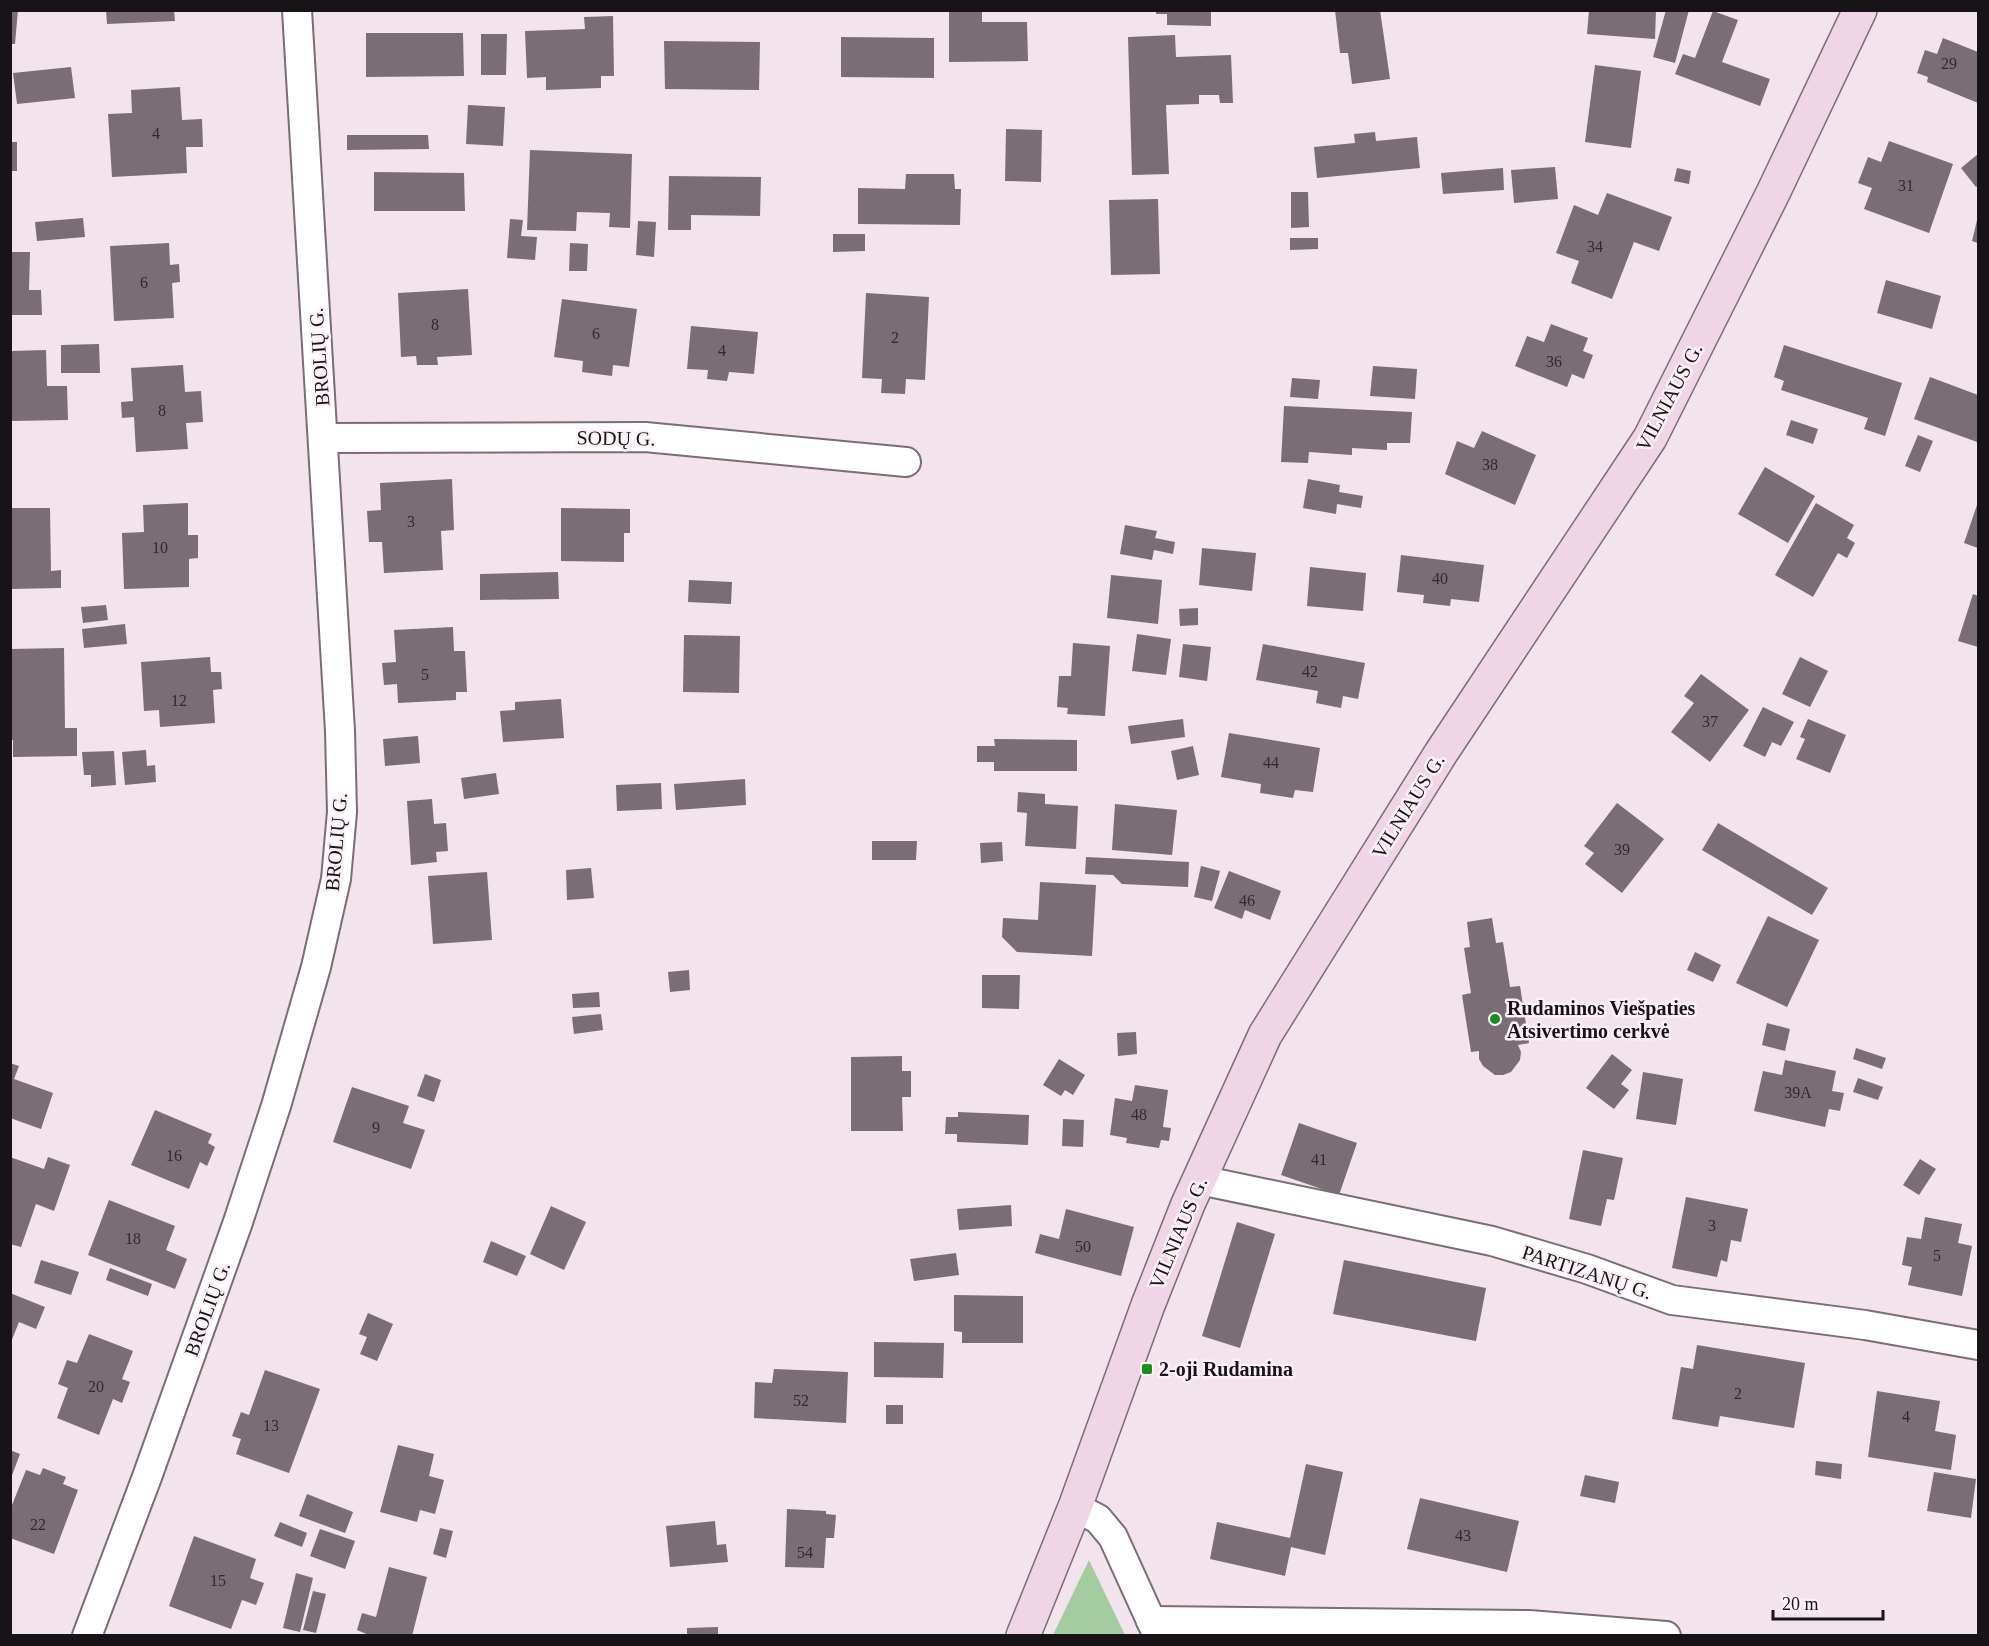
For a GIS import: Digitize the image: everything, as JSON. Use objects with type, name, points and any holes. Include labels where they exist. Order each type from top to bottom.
[{"type":"main road","name":"VILNIAUS G.","points":[[1023,1635],[1075,1507],[1148,1305],[1200,1180],[1265,1035],[1441,753],[1650,438],[1773,193],[1860,10]]},
{"type":"street","name":"BROLIŲ G.","points":[[87,1635],[147,1477],[245,1201],[276,1106],[316,967],[336,879],[342,812],[340,731],[297,10]]},
{"type":"street","name":"SODŲ G.","points":[[324,438],[645,437],[906,462]]},
{"type":"street","name":"PARTIZANŲ G.","points":[[1200,1180],[1492,1241],[1587,1269],[1672,1300],[1865,1325],[1978,1345]]},
{"type":"street","points":[[1075,1507],[1098,1519],[1113,1537],[1154,1628],[1529,1625],[1666,1635]]},
{"type":"green space","points":[[1089,1560],[1125,1635],[1053,1635]]},
{"type":"building","points":[[10,10],[18,10],[15,44],[10,44]]},
{"type":"building","points":[[106,10],[174,10],[175,21],[107,24]]},
{"type":"building","points":[[949,10],[982,10],[982,22],[1027,22],[1028,61],[949,62]]},
{"type":"building","points":[[1156,10],[1211,10],[1211,26],[1167,25],[1167,14],[1156,14]]},
{"type":"building","points":[[1335,10],[1380,10],[1390,79],[1352,84],[1348,53],[1340,53]]},
{"type":"building","points":[[1589,10],[1656,10],[1655,39],[1587,34]]},
{"type":"building","points":[[1666,10],[1689,10],[1675,63],[1653,57]]},
{"type":"building","points":[[1713,11],[1738,20],[1722,62],[1770,79],[1760,106],[1675,74],[1683,54],[1695,58]]},
{"type":"building","points":[[613,16],[614,76],[601,76],[601,88],[546,90],[546,77],[527,78],[525,31],[585,29],[584,17]]},
{"type":"building","points":[[366,33],[463,33],[464,76],[366,77]]},
{"type":"building","points":[[481,34],[507,34],[506,75],[481,75]]},
{"type":"building","points":[[1175,35],[1176,57],[1231,55],[1233,103],[1220,103],[1219,95],[1199,95],[1199,104],[1166,105],[1169,174],[1132,175],[1128,37]]},
{"type":"building","points":[[841,37],[934,38],[934,78],[841,77]]},
{"type":"building","points":[[1943,38],[1978,52],[1978,103],[1927,82],[1928,77],[1917,73],[1925,50],[1937,54]]},
{"type":"building","points":[[664,41],[760,42],[759,90],[665,89]]},
{"type":"building","points":[[1595,65],[1641,71],[1631,148],[1585,142]]},
{"type":"building","points":[[71,67],[75,98],[17,104],[13,73]]},
{"type":"building","points":[[180,87],[182,120],[202,119],[203,147],[186,147],[187,173],[112,177],[108,114],[132,113],[131,90]]},
{"type":"building","points":[[468,105],[505,107],[503,146],[466,144]]},
{"type":"building","points":[[1006,129],[1042,130],[1041,182],[1005,181]]},
{"type":"building","points":[[1375,132],[1376,141],[1417,137],[1420,168],[1317,178],[1314,147],[1355,143],[1354,134]]},
{"type":"building","points":[[347,135],[428,135],[429,149],[347,150]]},
{"type":"building","points":[[1889,141],[1953,164],[1929,233],[1864,209],[1872,188],[1858,183],[1868,157],[1881,162]]},
{"type":"building","points":[[10,142],[17,142],[17,171],[10,171]]},
{"type":"building","points":[[530,150],[632,154],[630,228],[609,227],[610,213],[577,212],[576,231],[527,230]]},
{"type":"building","points":[[1978,154],[1978,185],[1976,187],[1961,168]]},
{"type":"building","points":[[1555,167],[1558,199],[1514,203],[1511,170]]},
{"type":"building","points":[[1503,168],[1504,190],[1443,194],[1441,173]]},
{"type":"building","points":[[1677,168],[1691,171],[1689,184],[1674,181]]},
{"type":"building","points":[[374,172],[464,173],[465,211],[374,211]]},
{"type":"building","points":[[906,174],[954,174],[955,189],[961,189],[960,225],[858,224],[858,188],[905,189]]},
{"type":"building","points":[[669,176],[761,177],[760,216],[691,215],[691,230],[668,230]]},
{"type":"building","points":[[1291,192],[1308,192],[1309,227],[1291,228]]},
{"type":"building","points":[[1607,193],[1672,217],[1659,251],[1634,242],[1612,299],[1571,283],[1579,261],[1556,253],[1574,205],[1598,215]]},
{"type":"building","points":[[1158,199],[1160,274],[1111,275],[1109,200]]},
{"type":"building","points":[[1978,216],[1978,243],[1972,241]]},
{"type":"building","points":[[83,218],[85,237],[37,241],[35,222]]},
{"type":"building","points":[[510,219],[523,220],[521,236],[537,237],[535,260],[507,258]]},
{"type":"building","points":[[638,221],[656,222],[654,257],[636,255]]},
{"type":"building","points":[[833,234],[865,234],[865,251],[833,252]]},
{"type":"building","points":[[1290,238],[1318,238],[1318,249],[1290,250]]},
{"type":"building","points":[[169,243],[170,265],[179,264],[180,282],[172,283],[174,318],[114,321],[110,246]]},
{"type":"building","points":[[570,243],[588,244],[587,271],[569,271]]},
{"type":"building","points":[[10,252],[30,252],[29,290],[41,290],[42,315],[10,315]]},
{"type":"building","points":[[1886,280],[1941,296],[1932,329],[1877,313]]},
{"type":"building","points":[[468,289],[472,355],[437,357],[438,365],[417,365],[416,356],[401,357],[398,293]]},
{"type":"building","points":[[866,293],[929,297],[925,380],[906,379],[905,394],[881,393],[882,379],[862,378]]},
{"type":"building","points":[[562,299],[637,309],[629,367],[613,365],[612,376],[582,372],[583,361],[554,357]]},
{"type":"building","points":[[1551,324],[1588,338],[1583,351],[1593,355],[1584,379],[1572,374],[1567,387],[1515,366],[1527,336],[1544,342]]},
{"type":"building","points":[[691,326],[758,332],[754,374],[729,372],[727,381],[707,379],[708,370],[687,369]]},
{"type":"building","points":[[99,344],[100,373],[61,373],[61,345]]},
{"type":"building","points":[[1784,345],[1902,383],[1885,436],[1864,429],[1868,418],[1781,390],[1784,381],[1774,377]]},
{"type":"building","points":[[46,350],[47,386],[67,386],[68,420],[10,421],[10,351]]},
{"type":"building","points":[[183,365],[185,392],[201,391],[203,422],[186,423],[188,449],[136,452],[134,417],[122,418],[121,402],[133,401],[131,368]]},
{"type":"building","points":[[1373,366],[1417,369],[1415,399],[1370,396]]},
{"type":"building","points":[[1930,377],[1978,395],[1977,442],[1914,419]]},
{"type":"building","points":[[1292,378],[1320,380],[1318,399],[1290,397]]},
{"type":"building","points":[[1284,406],[1412,412],[1410,443],[1387,443],[1387,450],[1352,448],[1352,455],[1309,452],[1308,463],[1281,462]]},
{"type":"building","points":[[1791,420],[1818,429],[1813,444],[1786,435]]},
{"type":"building","points":[[1482,431],[1536,455],[1515,505],[1445,474],[1457,441],[1474,448]]},
{"type":"building","points":[[1918,435],[1933,441],[1920,472],[1905,466]]},
{"type":"building","points":[[1765,467],[1815,496],[1788,543],[1738,514]]},
{"type":"building","points":[[452,479],[454,530],[441,531],[443,570],[384,573],[382,542],[369,542],[367,511],[381,510],[380,483]]},
{"type":"building","points":[[1308,479],[1340,485],[1339,492],[1363,496],[1361,508],[1337,504],[1336,514],[1303,508]]},
{"type":"building","points":[[1978,502],[1978,548],[1964,543]]},
{"type":"building","points":[[188,503],[188,535],[198,535],[198,558],[189,559],[189,587],[124,589],[122,533],[144,532],[143,505]]},
{"type":"building","points":[[1816,503],[1854,525],[1847,538],[1855,543],[1847,558],[1838,553],[1813,597],[1775,575]]},
{"type":"building","points":[[10,508],[50,508],[51,571],[61,570],[61,588],[10,589]]},
{"type":"building","points":[[561,508],[630,509],[630,533],[624,533],[624,562],[561,561]]},
{"type":"building","points":[[1125,525],[1157,531],[1155,538],[1175,542],[1173,554],[1154,550],[1152,560],[1120,554]]},
{"type":"building","points":[[1202,548],[1256,553],[1252,591],[1199,585]]},
{"type":"building","points":[[1401,555],[1484,565],[1479,602],[1451,599],[1450,606],[1423,603],[1424,595],[1397,592]]},
{"type":"building","points":[[1310,567],[1366,573],[1363,611],[1307,606]]},
{"type":"building","points":[[558,572],[559,599],[480,600],[480,574]]},
{"type":"building","points":[[1111,575],[1162,580],[1158,624],[1107,618]]},
{"type":"building","points":[[689,580],[732,582],[731,604],[688,602]]},
{"type":"building","points":[[1973,594],[1978,596],[1978,647],[1958,641]]},
{"type":"building","points":[[106,605],[108,620],[83,623],[81,607]]},
{"type":"building","points":[[1198,608],[1198,625],[1180,626],[1179,609]]},
{"type":"building","points":[[125,624],[127,644],[84,648],[82,629]]},
{"type":"building","points":[[453,627],[454,651],[465,651],[467,692],[456,692],[456,700],[398,703],[397,684],[384,685],[382,663],[396,662],[394,630]]},
{"type":"building","points":[[1137,634],[1171,639],[1166,675],[1132,671]]},
{"type":"building","points":[[684,635],[740,636],[739,693],[683,692]]},
{"type":"building","points":[[1073,643],[1110,646],[1105,716],[1067,714],[1068,708],[1057,707],[1059,676],[1071,676]]},
{"type":"building","points":[[1183,644],[1211,647],[1207,681],[1179,677]]},
{"type":"building","points":[[1263,644],[1365,663],[1358,699],[1343,696],[1341,708],[1316,703],[1318,691],[1256,680]]},
{"type":"building","points":[[64,648],[65,728],[77,728],[77,756],[13,757],[13,740],[10,740],[10,649]]},
{"type":"building","points":[[210,657],[211,672],[221,672],[222,689],[213,690],[215,723],[160,727],[159,710],[144,711],[141,662]]},
{"type":"building","points":[[1800,657],[1828,671],[1810,707],[1782,694]]},
{"type":"building","points":[[1701,674],[1749,710],[1710,762],[1671,732],[1694,703],[1684,696]]},
{"type":"building","points":[[561,699],[564,738],[503,742],[500,711],[515,710],[515,702]]},
{"type":"building","points":[[1763,707],[1794,722],[1781,746],[1772,742],[1765,757],[1743,746]]},
{"type":"building","points":[[1183,719],[1185,737],[1131,744],[1128,726]]},
{"type":"building","points":[[1808,719],[1846,735],[1830,773],[1796,759],[1805,739],[1800,737]]},
{"type":"building","points":[[1229,733],[1320,748],[1313,792],[1295,790],[1293,798],[1260,793],[1261,784],[1221,777]]},
{"type":"building","points":[[418,736],[420,763],[385,766],[383,739]]},
{"type":"building","points":[[994,739],[1077,740],[1077,771],[994,771],[994,762],[977,762],[977,746],[995,746]]},
{"type":"building","points":[[1193,746],[1199,775],[1177,780],[1171,751]]},
{"type":"building","points":[[146,750],[147,766],[155,765],[156,782],[125,785],[122,752]]},
{"type":"building","points":[[114,751],[116,785],[91,787],[91,775],[84,775],[82,752]]},
{"type":"building","points":[[496,773],[499,794],[464,799],[461,778]]},
{"type":"building","points":[[745,779],[746,805],[676,810],[674,784]]},
{"type":"building","points":[[661,783],[662,809],[617,811],[616,785]]},
{"type":"building","points":[[1018,792],[1045,794],[1045,804],[1078,806],[1076,849],[1025,846],[1027,813],[1017,812]]},
{"type":"building","points":[[432,799],[434,824],[446,823],[448,851],[436,852],[437,862],[411,865],[407,801]]},
{"type":"building","points":[[1617,803],[1664,839],[1622,893],[1585,864],[1594,853],[1584,846]]},
{"type":"building","points":[[1115,804],[1177,810],[1172,855],[1112,850]]},
{"type":"building","points":[[1718,823],[1828,888],[1812,915],[1702,850]]},
{"type":"building","points":[[872,841],[917,841],[916,860],[872,860]]},
{"type":"building","points":[[1002,842],[1003,861],[981,863],[980,843]]},
{"type":"building","points":[[1086,857],[1189,862],[1188,887],[1122,884],[1113,875],[1085,874]]},
{"type":"building","points":[[1201,866],[1220,871],[1212,901],[1194,897]]},
{"type":"building","points":[[591,868],[594,898],[567,900],[566,870]]},
{"type":"building","points":[[1229,871],[1281,891],[1270,920],[1245,910],[1242,919],[1214,908]]},
{"type":"building","points":[[487,872],[492,940],[433,944],[428,876]]},
{"type":"building","points":[[1040,882],[1096,885],[1092,956],[1017,952],[1002,937],[1003,918],[1038,920]]},
{"type":"building","points":[[1768,916],[1819,940],[1787,1007],[1736,983]]},
{"type":"building","name":"Rudaminos Viešpaties Atsivertimo cerkvė","points":[[1492,918],[1496,943],[1503,942],[1510,987],[1520,986],[1529,1043],[1518,1045],[1521,1052],[1520,1060],[1511,1072],[1503,1075],[1495,1075],[1483,1066],[1479,1059],[1479,1051],[1471,1052],[1462,995],[1471,993],[1464,948],[1470,947],[1467,922]]},
{"type":"building","points":[[1695,952],[1721,965],[1713,982],[1687,970]]},
{"type":"building","points":[[689,970],[690,990],[670,992],[668,972]]},
{"type":"building","points":[[982,975],[1020,975],[1019,1009],[982,1008]]},
{"type":"building","points":[[599,992],[600,1007],[573,1008],[572,994]]},
{"type":"building","points":[[601,1014],[603,1030],[574,1034],[572,1017]]},
{"type":"building","points":[[1767,1023],[1790,1029],[1785,1051],[1762,1045]]},
{"type":"building","points":[[1136,1032],[1137,1054],[1118,1056],[1117,1033]]},
{"type":"building","points":[[1856,1048],[1886,1058],[1882,1069],[1853,1059]]},
{"type":"building","points":[[1612,1054],[1632,1070],[1621,1084],[1629,1090],[1614,1109],[1586,1088]]},
{"type":"building","points":[[902,1056],[902,1071],[911,1071],[911,1097],[902,1097],[903,1131],[851,1131],[851,1057]]},
{"type":"building","points":[[1059,1059],[1085,1075],[1073,1095],[1065,1090],[1061,1096],[1043,1085]]},
{"type":"building","points":[[1785,1060],[1836,1071],[1832,1091],[1844,1093],[1840,1111],[1829,1109],[1825,1127],[1754,1111],[1763,1071],[1782,1075]]},
{"type":"building","points":[[10,1063],[19,1066],[14,1079],[53,1093],[41,1129],[10,1118]]},
{"type":"building","points":[[1643,1072],[1683,1079],[1676,1125],[1636,1119]]},
{"type":"building","points":[[425,1074],[441,1080],[434,1102],[417,1096]]},
{"type":"building","points":[[1858,1078],[1883,1087],[1878,1100],[1853,1092]]},
{"type":"building","points":[[1135,1085],[1168,1090],[1163,1127],[1171,1128],[1169,1141],[1161,1140],[1159,1148],[1126,1143],[1127,1138],[1110,1135],[1115,1098],[1132,1101]]},
{"type":"building","points":[[352,1087],[409,1106],[403,1123],[425,1130],[411,1169],[333,1142]]},
{"type":"building","points":[[155,1110],[212,1134],[208,1143],[215,1147],[207,1166],[200,1162],[189,1189],[131,1165]]},
{"type":"building","points":[[958,1112],[1029,1115],[1028,1145],[957,1142],[957,1134],[945,1134],[946,1117],[958,1117]]},
{"type":"building","points":[[1063,1119],[1084,1120],[1083,1147],[1062,1146]]},
{"type":"building","points":[[1299,1123],[1357,1143],[1339,1195],[1281,1175]]},
{"type":"building","points":[[1583,1150],[1623,1158],[1614,1200],[1607,1199],[1601,1226],[1569,1219]]},
{"type":"building","points":[[10,1157],[44,1169],[48,1157],[70,1165],[54,1211],[36,1204],[21,1247],[10,1244]]},
{"type":"building","points":[[1920,1159],[1936,1169],[1919,1195],[1903,1185]]},
{"type":"building","points":[[1686,1197],[1748,1209],[1741,1242],[1731,1240],[1727,1262],[1721,1260],[1717,1277],[1672,1268]]},
{"type":"building","points":[[109,1200],[175,1226],[166,1250],[187,1259],[175,1289],[88,1255]]},
{"type":"building","points":[[1011,1205],[1012,1226],[959,1230],[957,1209]]},
{"type":"building","points":[[551,1206],[586,1222],[564,1270],[530,1254]]},
{"type":"building","points":[[1066,1209],[1134,1227],[1121,1276],[1035,1253],[1040,1234],[1059,1239]]},
{"type":"building","points":[[1925,1217],[1962,1224],[1958,1243],[1972,1246],[1962,1296],[1908,1285],[1912,1267],[1902,1265],[1907,1237],[1921,1239]]},
{"type":"building","points":[[1237,1222],[1275,1234],[1240,1348],[1202,1336]]},
{"type":"building","points":[[491,1241],[526,1256],[517,1276],[483,1262]]},
{"type":"building","points":[[956,1253],[959,1275],[914,1281],[910,1259]]},
{"type":"building","points":[[41,1260],[79,1272],[71,1295],[34,1283]]},
{"type":"building","points":[[1344,1260],[1486,1288],[1476,1341],[1333,1314]]},
{"type":"building","points":[[110,1268],[152,1284],[148,1296],[106,1280]]},
{"type":"building","points":[[10,1293],[45,1307],[36,1329],[19,1322],[11,1342]]},
{"type":"building","points":[[954,1295],[1023,1296],[1023,1343],[962,1343],[962,1332],[954,1331]]},
{"type":"building","points":[[368,1313],[393,1324],[377,1361],[360,1354],[367,1337],[359,1334]]},
{"type":"building","points":[[89,1334],[133,1351],[122,1379],[130,1382],[122,1403],[113,1399],[99,1435],[57,1418],[68,1388],[58,1384],[67,1360],[77,1363]]},
{"type":"building","points":[[874,1342],[944,1343],[943,1378],[874,1377]]},
{"type":"building","points":[[1697,1345],[1805,1363],[1794,1428],[1720,1416],[1718,1427],[1672,1419],[1681,1367],[1693,1369]]},
{"type":"building","points":[[774,1369],[848,1372],[846,1423],[754,1418],[755,1382],[772,1383]]},
{"type":"building","points":[[265,1370],[320,1389],[289,1473],[236,1454],[241,1439],[232,1436],[241,1412],[249,1415]]},
{"type":"building","points":[[1877,1391],[1940,1401],[1935,1431],[1956,1435],[1951,1470],[1868,1457]]},
{"type":"building","points":[[886,1405],[903,1405],[903,1424],[886,1424]]},
{"type":"building","points":[[398,1445],[434,1454],[429,1476],[444,1480],[435,1514],[420,1510],[417,1522],[380,1512]]},
{"type":"building","points":[[10,1450],[20,1454],[11,1478],[10,1478]]},
{"type":"building","points":[[1816,1461],[1842,1464],[1841,1479],[1815,1475]]},
{"type":"building","points":[[1306,1464],[1343,1472],[1325,1555],[1291,1547],[1285,1576],[1210,1559],[1217,1522],[1290,1538]]},
{"type":"building","points":[[43,1468],[66,1477],[63,1484],[78,1490],[54,1554],[10,1538],[10,1510],[26,1470],[40,1475]]},
{"type":"building","points":[[1934,1472],[1976,1479],[1971,1518],[1927,1511]]},
{"type":"building","points":[[1585,1475],[1619,1482],[1615,1503],[1580,1496]]},
{"type":"building","points":[[307,1494],[353,1512],[345,1533],[299,1516]]},
{"type":"building","points":[[1420,1498],[1519,1521],[1507,1572],[1407,1549]]},
{"type":"building","points":[[787,1509],[826,1511],[826,1514],[836,1515],[834,1538],[826,1538],[824,1568],[785,1567]]},
{"type":"building","points":[[715,1521],[717,1545],[726,1544],[728,1562],[670,1567],[666,1526]]},
{"type":"building","points":[[280,1522],[307,1533],[302,1547],[274,1536]]},
{"type":"building","points":[[440,1528],[453,1531],[446,1558],[433,1554]]},
{"type":"building","points":[[320,1529],[355,1541],[345,1569],[310,1556]]},
{"type":"building","points":[[194,1536],[256,1559],[250,1578],[264,1583],[256,1605],[242,1600],[231,1629],[169,1606]]},
{"type":"building","points":[[389,1567],[427,1577],[412,1636],[371,1636],[357,1630],[362,1613],[376,1617]]},
{"type":"building","points":[[296,1573],[313,1578],[300,1632],[283,1628]]},
{"type":"building","points":[[313,1591],[326,1594],[316,1633],[303,1630]]},
{"type":"building","points":[[718,1627],[718,1636],[687,1636],[687,1628]]},
{"type":"place","name":"Rudaminos Viešpaties Atsivertimo cerkvė","points":[[1495,1019]]},
{"type":"place","name":"2-oji Rudamina","points":[[1147,1369]]}]
